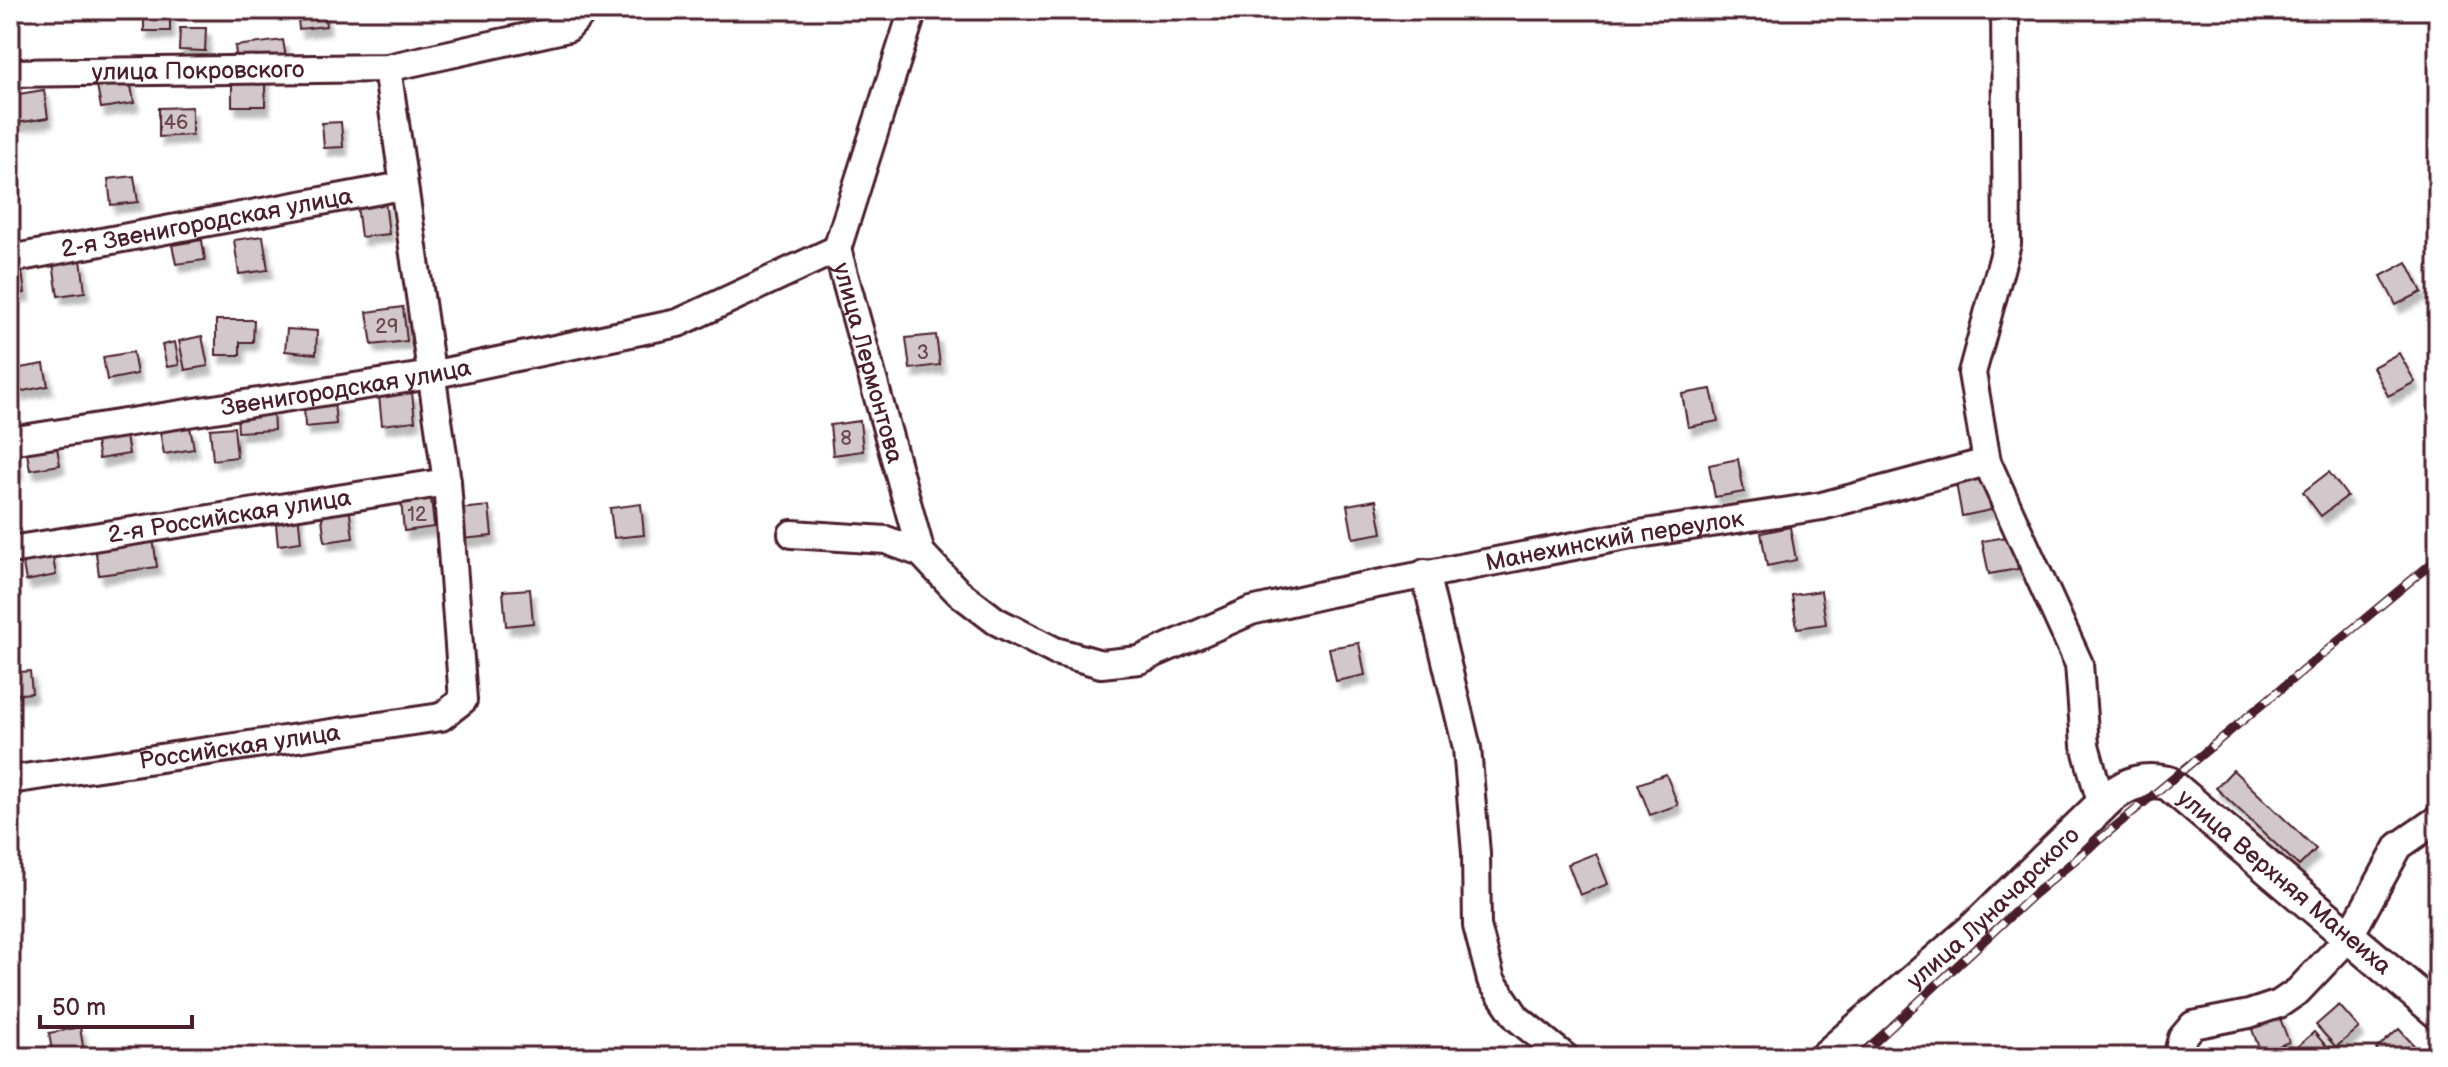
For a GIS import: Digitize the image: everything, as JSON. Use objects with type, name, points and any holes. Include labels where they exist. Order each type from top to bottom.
[{"type":"main road","name":"улица Луначарского","points":[[1826,1057],[1976,927],[2128,784],[2147,779],[2168,783]]},
{"type":"main road","name":"улица Верхняя Манеиха","points":[[2168,783],[2438,1012]]},
{"type":"street","name":"улица Покровского","points":[[10,73],[387,68],[568,28],[585,10]]},
{"type":"street","points":[[837,249],[913,10]]},
{"type":"street","points":[[2005,10],[2007,244],[1972,373],[1987,462],[2079,664],[2085,745],[2102,806]]},
{"type":"street","points":[[387,68],[447,482]]},
{"type":"street","name":"2-я Звенигородская улица","points":[[10,259],[402,186]]},
{"type":"street","name":"улица Лермонтова","points":[[678,323],[837,249],[921,553]]},
{"type":"street","name":"Звенигородская улица","points":[[10,441],[431,375],[678,323]]},
{"type":"street","name":"Манехинский переулок","points":[[921,553],[958,592],[996,621],[1055,651],[1101,664],[1139,660],[1251,611],[1400,582],[1425,573],[1822,506],[1987,462]]},
{"type":"street","name":"2-я Российская улица","points":[[10,550],[447,482]]},
{"type":"street","name":"Российская улица","points":[[10,780],[441,717],[463,700],[447,482]]},
{"type":"street","points":[[792,534],[886,540],[921,553]]},
{"type":"street","points":[[1425,573],[1467,748],[1476,853],[1477,926],[1491,980],[1517,1018],[1565,1057]]},
{"type":"street","points":[[2177,1057],[2182,1038],[2193,1025],[2249,1014],[2279,1004],[2298,991],[2349,937],[2399,846],[2438,819]]},
{"type":"building","points":[[144,10],[170,10],[170,31],[144,31]]},
{"type":"building","points":[[297,10],[324,10],[326,26],[299,29]]},
{"type":"building","points":[[180,28],[206,28],[205,51],[179,50]]},
{"type":"building","points":[[283,40],[286,58],[237,64],[235,46]]},
{"type":"building","points":[[232,78],[265,78],[265,106],[232,106]]},
{"type":"building","points":[[130,80],[134,103],[101,108],[97,85]]},
{"type":"building","points":[[44,90],[48,118],[16,123],[12,95]]},
{"type":"building","points":[[192,107],[192,135],[159,137],[159,108]]},
{"type":"building","points":[[341,122],[343,147],[324,148],[322,123]]},
{"type":"building","points":[[134,176],[138,202],[111,205],[108,179]]},
{"type":"building","points":[[385,201],[389,234],[361,237],[357,205]]},
{"type":"building","points":[[263,236],[268,270],[239,274],[234,240]]},
{"type":"building","points":[[202,240],[205,260],[176,264],[172,245]]},
{"type":"building","points":[[81,259],[85,292],[58,296],[53,263]]},
{"type":"building","points":[[2407,262],[2422,292],[2396,305],[2381,276]]},
{"type":"building","points":[[21,265],[25,293],[10,295],[10,266]]},
{"type":"building","points":[[403,307],[407,341],[372,345],[367,312]]},
{"type":"building","points":[[216,320],[254,320],[253,342],[240,342],[240,355],[216,355]]},
{"type":"building","points":[[287,329],[317,331],[316,354],[285,351]]},
{"type":"building","points":[[936,335],[940,365],[910,369],[906,338]]},
{"type":"building","points":[[202,336],[208,366],[185,370],[179,341]]},
{"type":"building","points":[[175,342],[179,365],[167,367],[162,345]]},
{"type":"building","points":[[133,352],[137,374],[107,380],[103,357]]},
{"type":"building","points":[[2399,353],[2415,382],[2388,396],[2373,367]]},
{"type":"building","points":[[44,364],[48,386],[18,392],[14,369]]},
{"type":"building","points":[[1711,389],[1718,421],[1688,427],[1682,394]]},
{"type":"building","points":[[412,392],[415,421],[382,425],[379,396]]},
{"type":"building","points":[[334,402],[336,424],[305,427],[304,404]]},
{"type":"building","points":[[273,407],[274,430],[238,432],[237,414]]},
{"type":"building","points":[[860,421],[863,451],[833,455],[830,425]]},
{"type":"building","points":[[190,427],[194,449],[164,454],[160,432]]},
{"type":"building","points":[[234,427],[237,457],[213,460],[210,429]]},
{"type":"building","points":[[125,431],[129,454],[99,459],[95,437]]},
{"type":"building","points":[[56,442],[60,465],[30,470],[26,448]]},
{"type":"building","points":[[14,449],[18,471],[10,473],[10,450]]},
{"type":"building","points":[[1738,459],[1744,492],[1715,497],[1709,465]]},
{"type":"building","points":[[2329,472],[2347,496],[2321,516],[2303,492]]},
{"type":"building","points":[[1985,478],[1991,510],[1962,516],[1956,483]]},
{"type":"building","points":[[431,497],[434,527],[404,531],[401,500]]},
{"type":"building","points":[[1376,500],[1382,533],[1353,538],[1347,505]]},
{"type":"building","points":[[641,504],[644,535],[614,538],[610,508]]},
{"type":"building","points":[[349,506],[353,538],[325,542],[321,510]]},
{"type":"building","points":[[489,506],[492,536],[462,539],[459,509]]},
{"type":"building","points":[[298,512],[301,542],[278,545],[275,514]]},
{"type":"building","points":[[1790,527],[1796,560],[1767,566],[1761,533]]},
{"type":"building","points":[[2012,536],[2018,569],[1989,574],[1982,541]]},
{"type":"building","points":[[153,538],[157,567],[99,575],[95,546]]},
{"type":"building","points":[[52,553],[56,575],[26,581],[22,558]]},
{"type":"building","points":[[530,589],[533,623],[506,626],[503,591]]},
{"type":"building","points":[[1821,591],[1826,624],[1797,628],[1792,595]]},
{"type":"building","points":[[1359,643],[1365,675],[1336,681],[1329,648]]},
{"type":"building","points":[[30,671],[32,693],[10,695],[10,673]]},
{"type":"building","points":[[2233,770],[2316,849],[2299,866],[2216,788]]},
{"type":"building","points":[[1666,774],[1678,805],[1650,815],[1638,784]]},
{"type":"building","points":[[1596,853],[1608,884],[1580,895],[1568,864]]},
{"type":"building","points":[[2339,1005],[2359,1028],[2336,1047],[2316,1025]]},
{"type":"building","points":[[2278,1013],[2289,1042],[2261,1053],[2250,1024]]},
{"type":"building","points":[[80,1027],[84,1053],[53,1057],[49,1033]]},
{"type":"building","points":[[2399,1029],[2419,1051],[2412,1057],[2383,1057],[2376,1049]]},
{"type":"building","points":[[2314,1032],[2334,1055],[2296,1057],[2291,1052]]},
{"type":"building","points":[[1729,1046],[1736,1057],[1713,1057]]},
{"type":"railway","points":[[1859,1057],[2033,895],[2438,558]]}]
